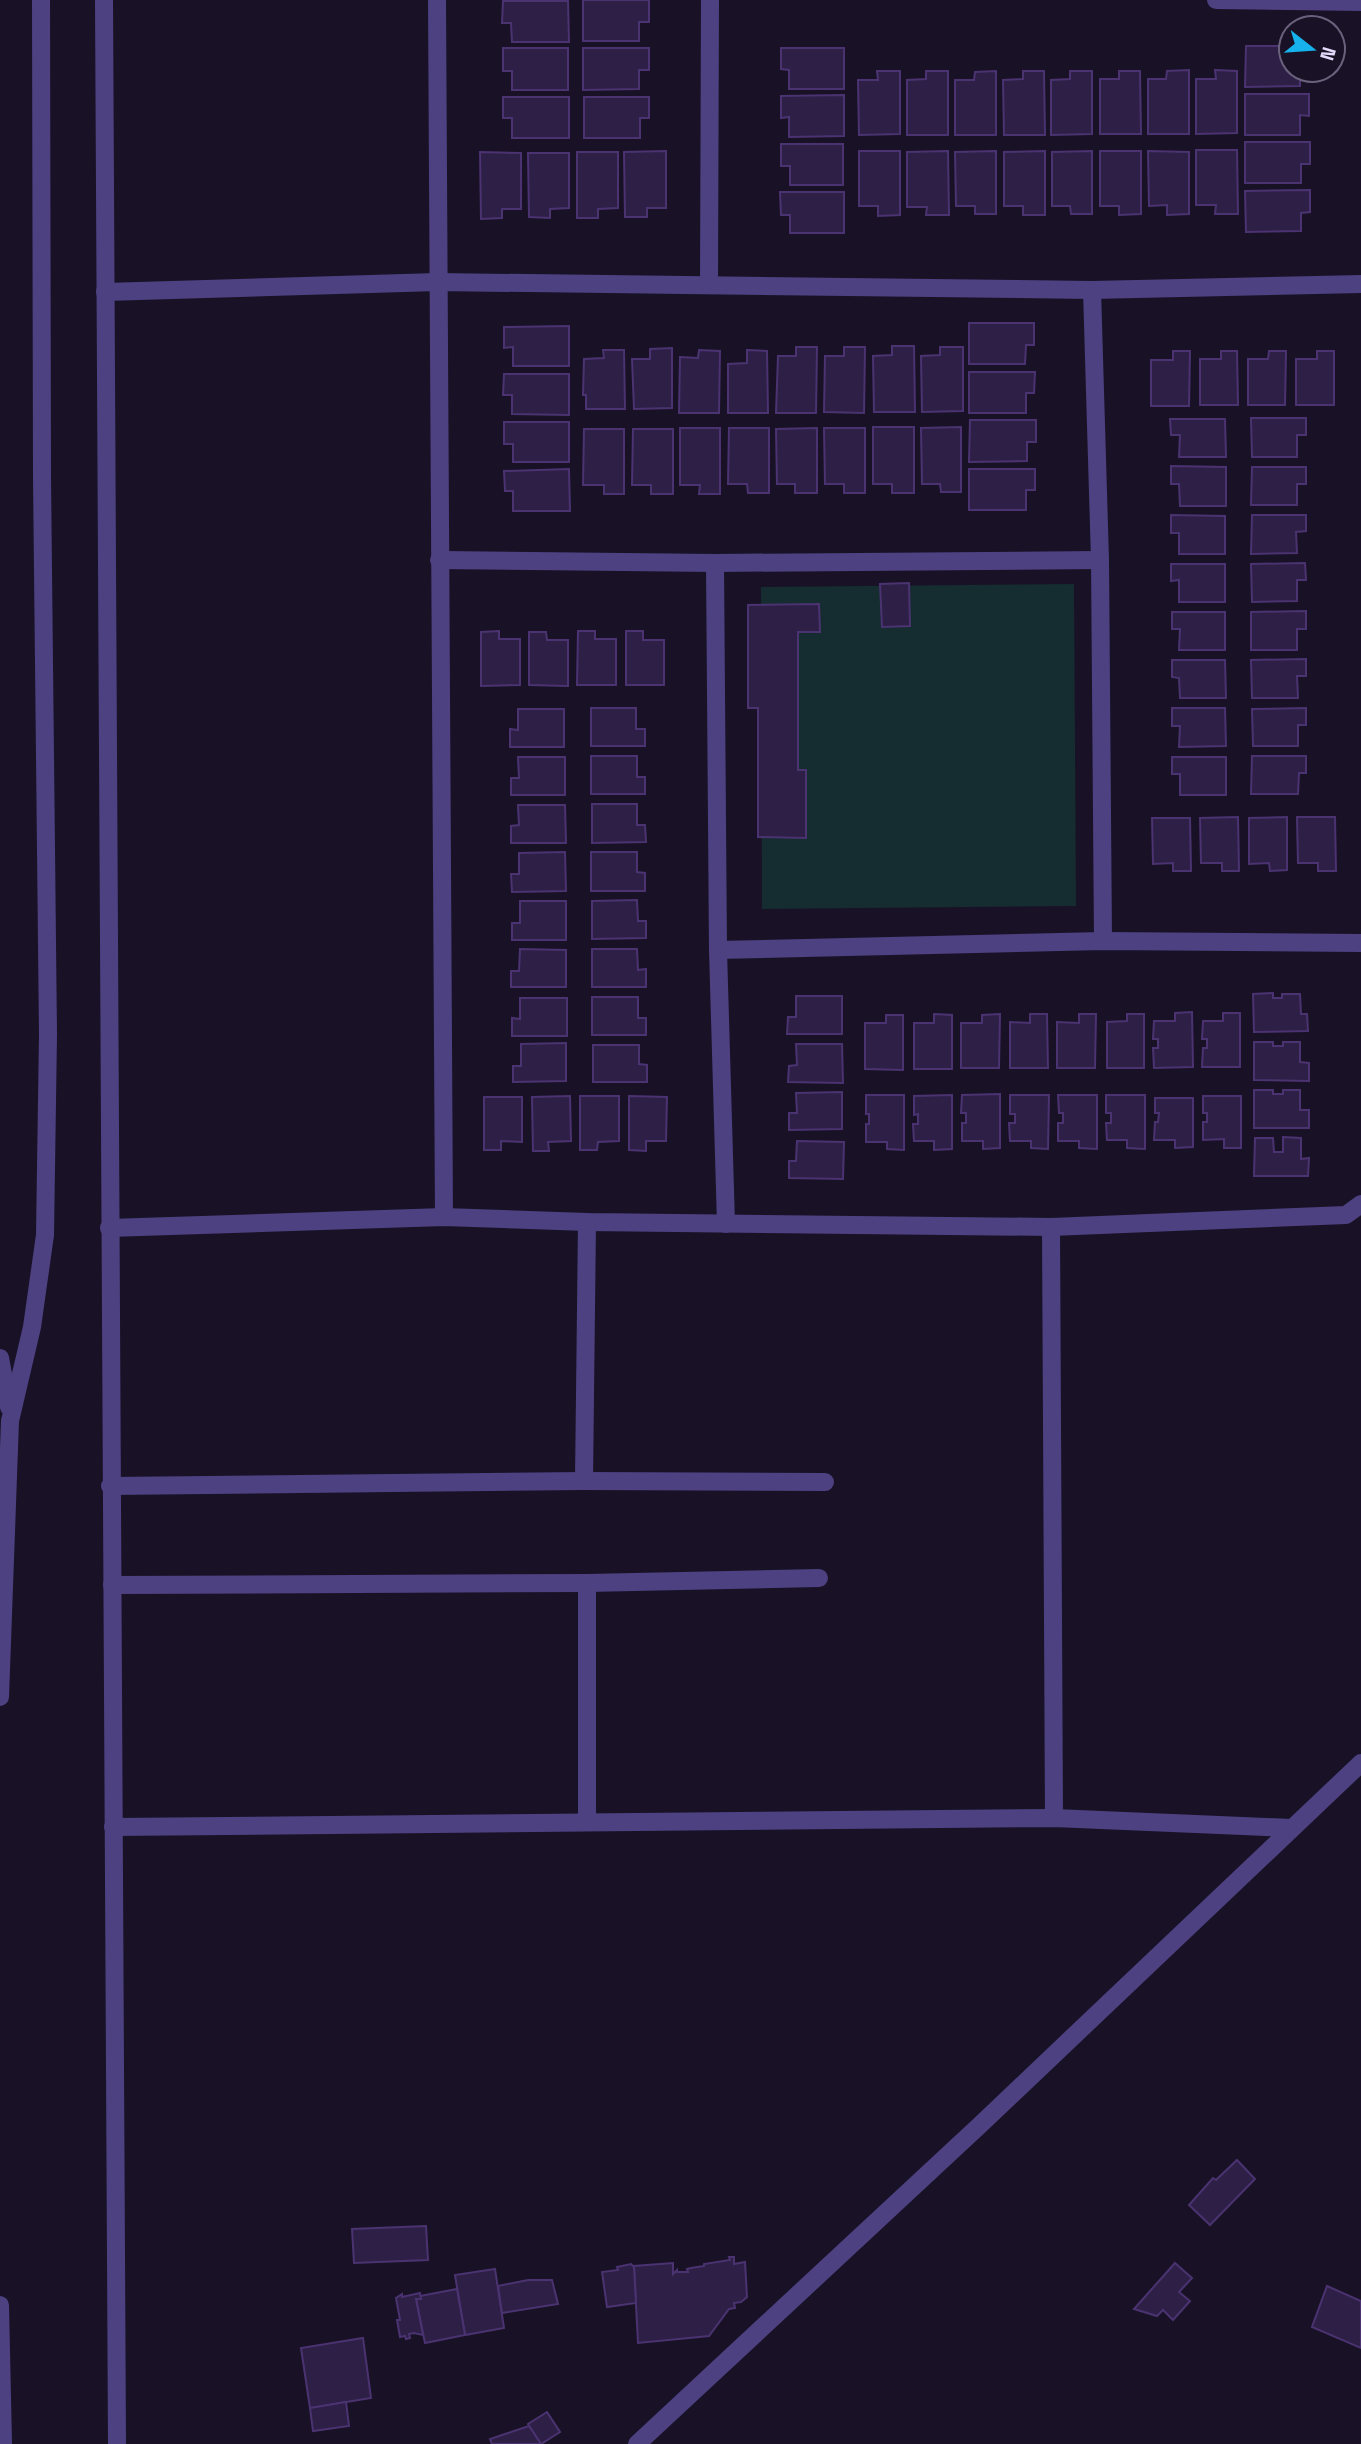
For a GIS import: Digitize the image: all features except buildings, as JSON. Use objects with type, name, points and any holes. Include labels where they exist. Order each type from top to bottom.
[{"type":"street","points":[[10,1421],[32,1327],[45,1235],[48,1034],[42,506],[41,0]]},
{"type":"street","points":[[104,0],[117,2444]]},
{"type":"street","points":[[437,0],[444,1217]]},
{"type":"street","points":[[709,285],[710,0]]},
{"type":"street","points":[[1216,0],[1361,2]]},
{"type":"street","points":[[105,292],[437,282],[1092,290],[1361,284]]},
{"type":"street","points":[[1092,290],[1100,560],[1103,941]]},
{"type":"street","points":[[439,560],[715,563],[1100,560]]},
{"type":"street","points":[[715,563],[718,950],[726,1224]]},
{"type":"street","points":[[718,950],[1103,941],[1361,943]]},
{"type":"street","points":[[109,1228],[444,1217],[587,1222],[1051,1227],[1346,1215],[1361,1204]]},
{"type":"street","points":[[584,1481],[587,1222]]},
{"type":"street","points":[[1051,1227],[1054,1818]]},
{"type":"street","points":[[0,1358],[10,1421],[0,1698]]},
{"type":"street","points":[[110,1486],[584,1481],[825,1482]]},
{"type":"street","points":[[112,1585],[587,1583],[819,1578]]},
{"type":"street","points":[[587,1583],[587,1822]]},
{"type":"street","points":[[637,2444],[970,2134],[1361,1763]]},
{"type":"street","points":[[113,1827],[1054,1818],[1291,1828]]},
{"type":"street","points":[[0,2305],[3,2444]]},
{"type":"green space","points":[[1074,584],[1076,906],[762,909],[761,587]]}]
